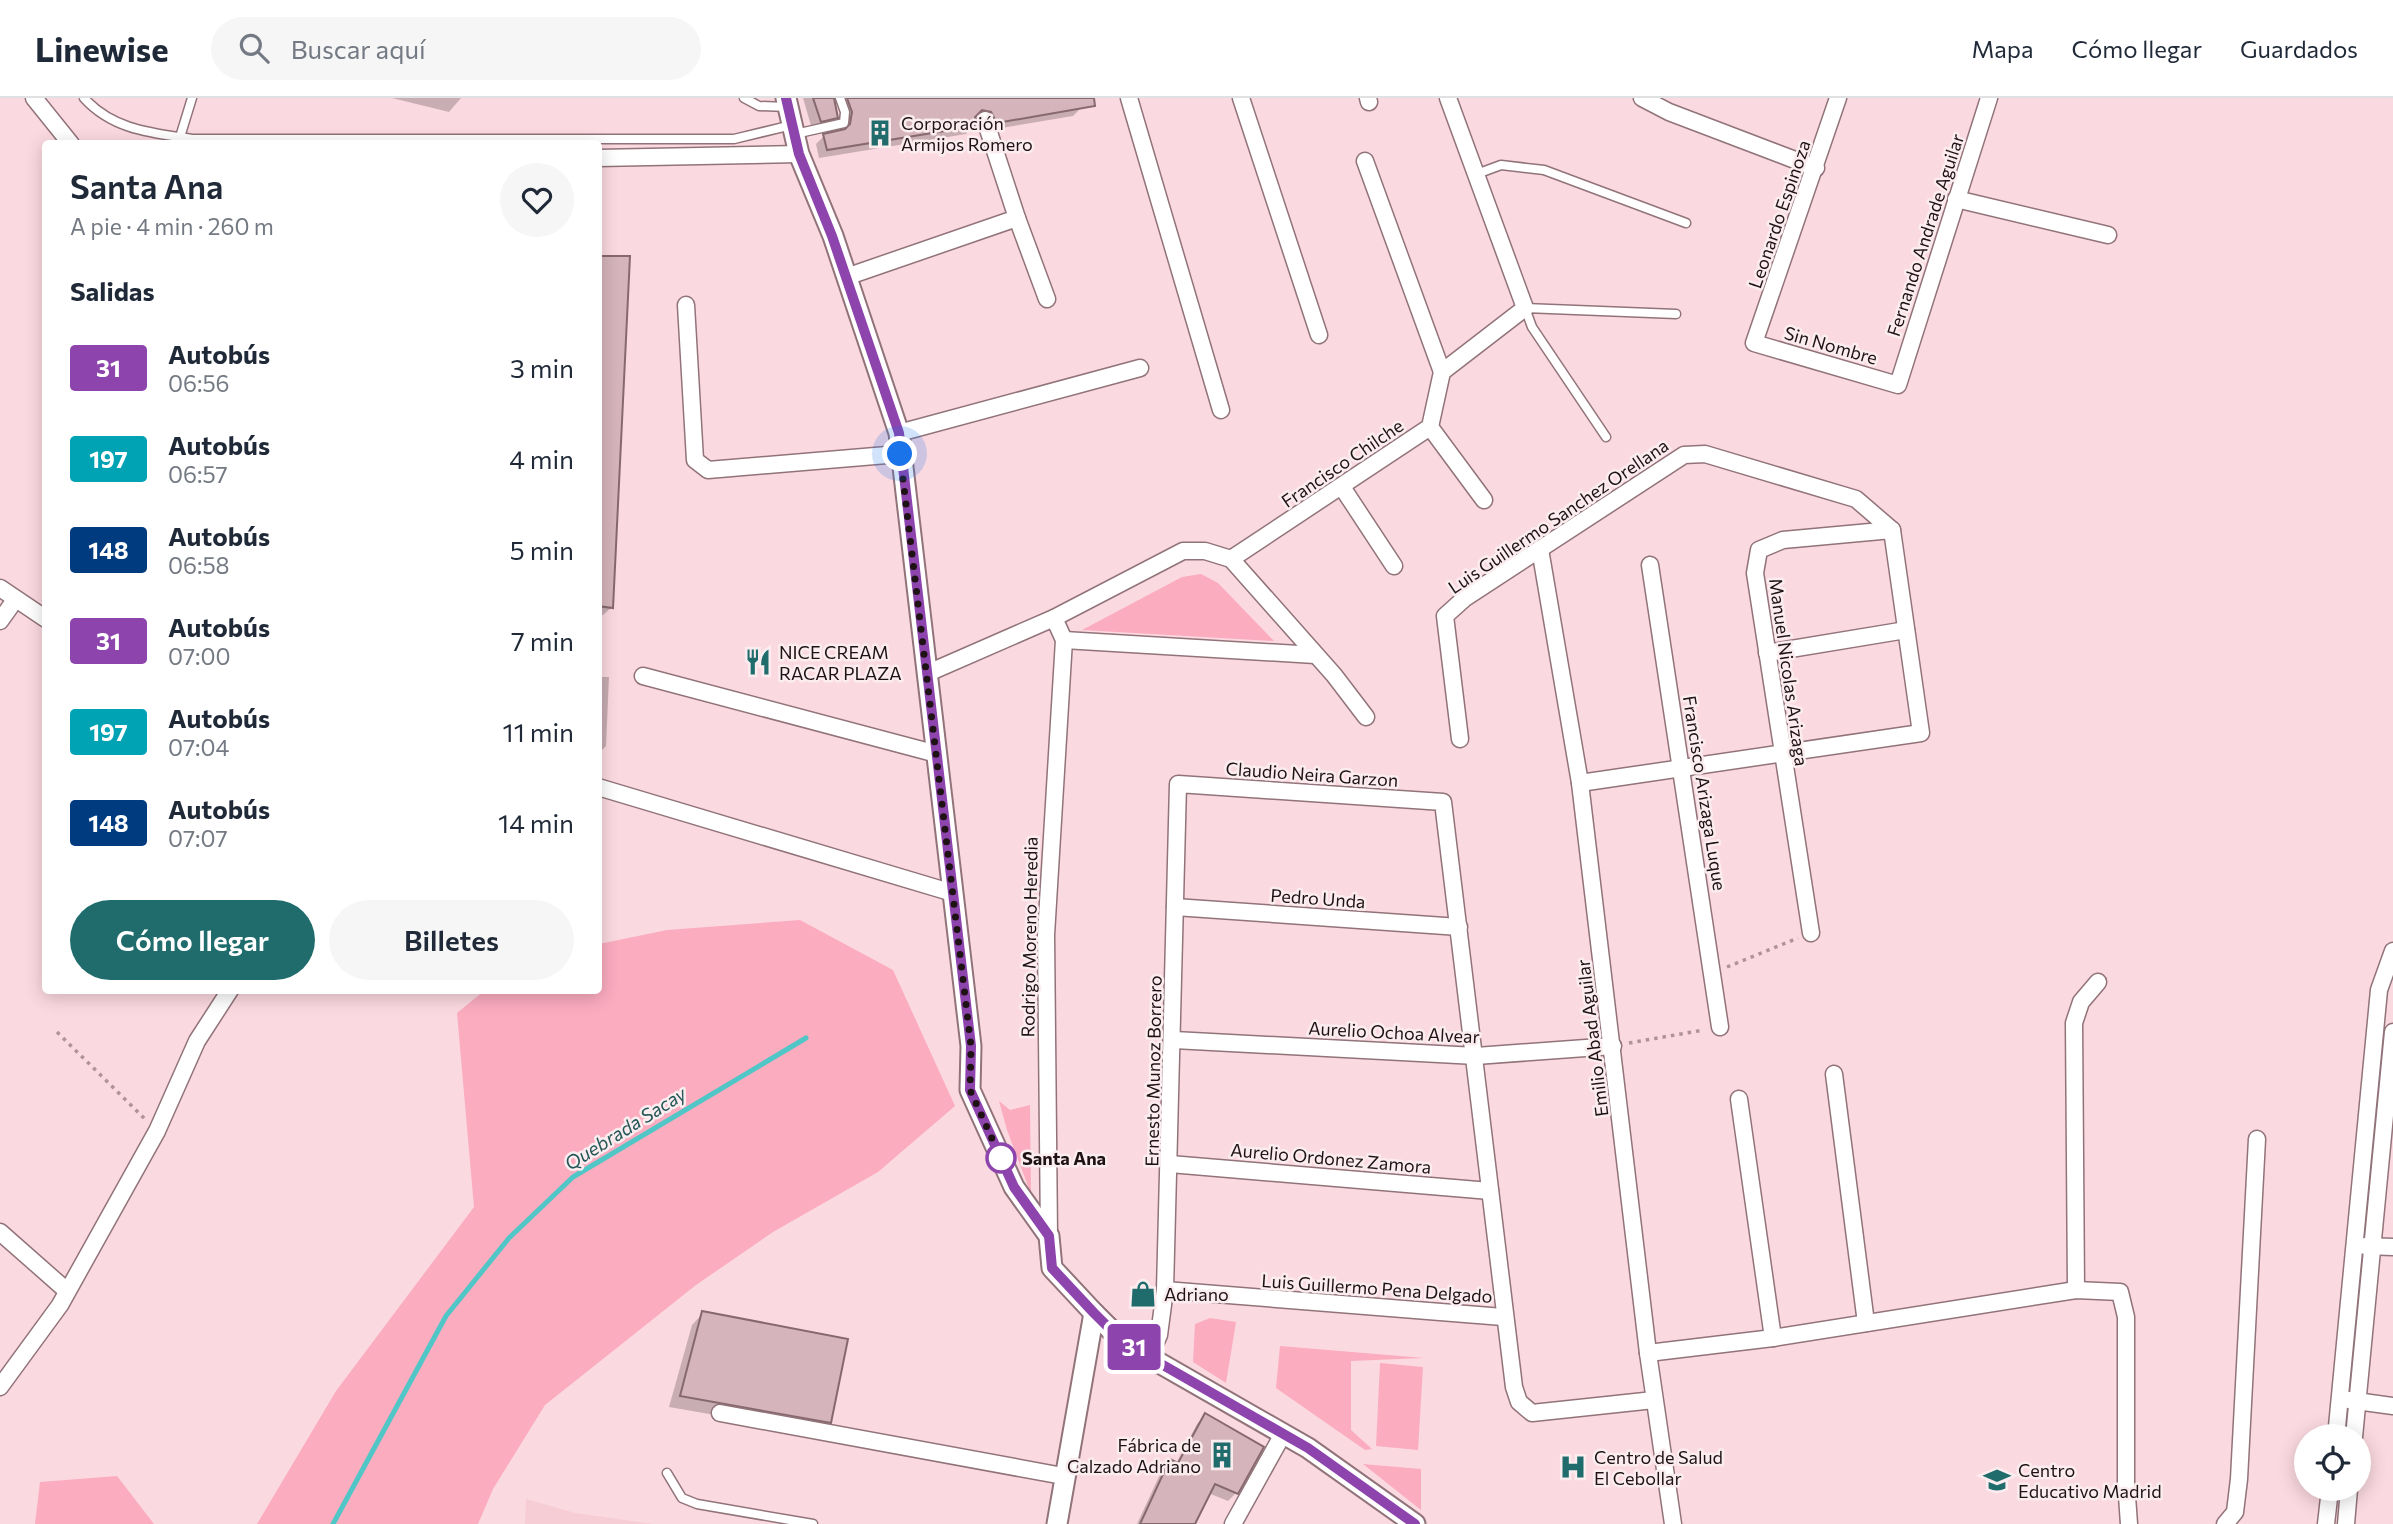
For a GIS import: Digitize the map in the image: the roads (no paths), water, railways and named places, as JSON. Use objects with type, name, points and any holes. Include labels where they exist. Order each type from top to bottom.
[{"type":"street","points":[[34,98],[68,140]]},
{"type":"street","points":[[1129,98],[1221,410]]},
{"type":"street","points":[[1241,98],[1320,335]]},
{"type":"street","points":[[1365,161],[1442,372],[1525,308],[1448,98]]},
{"type":"street","points":[[1642,98],[1670,112],[1816,168]]},
{"type":"street","name":"Leonardo Espinoza","points":[[1754,343],[1838,98]]},
{"type":"street","name":"Fernando Andrade Aguilar","points":[[1898,385],[1989,98]]},
{"type":"street","points":[[791,116],[799,154],[846,277],[899,433],[971,1046],[970,1090],[1014,1187],[1049,1236],[1052,1268],[1114,1333],[1149,1357],[1283,1434],[1415,1524]]},
{"type":"street","points":[[985,120],[1047,299]]},
{"type":"street","points":[[602,158],[799,154]]},
{"type":"street","points":[[1956,199],[2108,236]]},
{"type":"street","points":[[846,277],[1017,218]]},
{"type":"street","points":[[686,305],[695,460],[708,470],[900,454]]},
{"type":"street","name":"Sin Nombre","points":[[1754,343],[1898,385]]},
{"type":"street","points":[[899,433],[1140,368]]},
{"type":"street","name":"Francisco Chilche","points":[[1231,559],[1430,427],[1442,372]]},
{"type":"street","points":[[1430,427],[1484,500]]},
{"type":"street","name":"Luis Guillermo Sanchez Orellana","points":[[1460,739],[1445,615],[1465,598],[1684,454],[1705,454],[1856,499],[1892,530]]},
{"type":"street","points":[[1342,487],[1394,565]]},
{"type":"street","points":[[1580,783],[1921,733],[1892,530]]},
{"type":"street","name":"Manuel Nicolas Arizaga","points":[[1811,933],[1781,754],[1755,573],[1759,550],[1783,540],[1892,530]]},
{"type":"street","name":"Emilio Abad Aguilar","points":[[1540,549],[1580,783],[1647,1353],[1673,1524]]},
{"type":"street","points":[[928,673],[1054,618],[1183,551],[1205,551],[1231,559],[1315,654],[1366,717]]},
{"type":"street","name":"Francisco Arizaga Luque","points":[[1650,565],[1720,1027]]},
{"type":"street","points":[[0,588],[42,617]]},
{"type":"street","points":[[0,621],[15,600]]},
{"type":"street","points":[[1054,618],[1065,640],[1315,654]]},
{"type":"street","points":[[1767,653],[1906,630]]},
{"type":"street","name":"Rodrigo Moreno Heredia","points":[[1049,1236],[1046,935],[1065,640]]},
{"type":"street","points":[[643,676],[937,754]]},
{"type":"street","name":"Claudio Neira Garzon","points":[[1178,783],[1443,802],[1459,928]]},
{"type":"street","name":"Ernesto Munoz Borrero","points":[[1149,1357],[1159,1335],[1165,1290],[1174,1040],[1178,783]]},
{"type":"street","points":[[602,788],[953,892]]},
{"type":"street","name":"Pedro Unda","points":[[1175,907],[1459,928]]},
{"type":"street","points":[[1459,928],[1476,1056],[1503,1317],[1514,1387],[1520,1402],[1532,1413],[1654,1400]]},
{"type":"street","points":[[2337,1424],[2379,990],[2393,951]]},
{"type":"street","points":[[2389,967],[2393,986]]},
{"type":"street","points":[[2076,1290],[2074,1023],[2081,1002],[2098,982]]},
{"type":"street","points":[[0,1387],[67,1291],[157,1131],[197,1041],[227,994]]},
{"type":"street","points":[[2355,1424],[2393,1032]]},
{"type":"street","name":"Aurelio Ochoa Alvear","points":[[1174,1040],[1476,1056],[1613,1046]]},
{"type":"street","points":[[1834,1074],[1866,1323]]},
{"type":"street","points":[[1739,1099],[1773,1338]]},
{"type":"street","points":[[2225,1524],[2235,1512],[2239,1479],[2257,1139]]},
{"type":"street","name":"Aurelio Ordonez Zamora","points":[[1170,1164],[1489,1191]]},
{"type":"street","points":[[0,1232],[67,1291]]},
{"type":"street","points":[[2356,1247],[2393,1247]]},
{"type":"street","name":"Luis Guillermo Pena Delgado","points":[[1165,1290],[1503,1317]]},
{"type":"street","points":[[1647,1353],[1773,1338],[2076,1290],[2120,1292],[2126,1317],[2126,1482],[2129,1524]]},
{"type":"street","points":[[1057,1524],[1063,1476],[1094,1313]]},
{"type":"street","points":[[2340,1399],[2393,1406]]},
{"type":"street","points":[[720,1413],[1063,1476]]},
{"type":"street","points":[[1233,1524],[1283,1434]]},
{"type":"street","points":[[2326,1524],[2329,1501]]},
{"type":"street","points":[[2346,1524],[2348,1501]]},
{"type":"lane","points":[[84,98],[114,122],[180,138],[734,139],[791,116]]},
{"type":"lane","points":[[180,138],[192,98]]},
{"type":"lane","points":[[744,98],[791,116],[844,123],[840,98]]},
{"type":"lane","points":[[1474,175],[1501,165],[1544,170],[1686,223]]},
{"type":"lane","points":[[1606,437],[1532,327],[1525,308],[1676,314]]},
{"type":"lane","points":[[667,1473],[682,1498],[697,1504],[813,1524]]},
{"type":"waterway","name":"Quebrada Sacay","points":[[333,1524],[446,1316],[509,1238],[573,1177],[806,1038]]},
{"type":"place","name":"Corporación Armijos Romero","points":[[880,133]]},
{"type":"place","name":"NICE CREAM RACAR PLAZA","points":[[758,662]]},
{"type":"place","name":"Santa Ana","points":[[1001,1158]]},
{"type":"place","name":"Adriano","points":[[1143,1294]]},
{"type":"place","name":"Fábrica de Calzado Adriano","points":[[1222,1455]]},
{"type":"place","name":"Centro de Salud El Cebollar","points":[[1573,1467]]},
{"type":"place","name":"Centro Educativo Madrid","points":[[1997,1480]]}]
